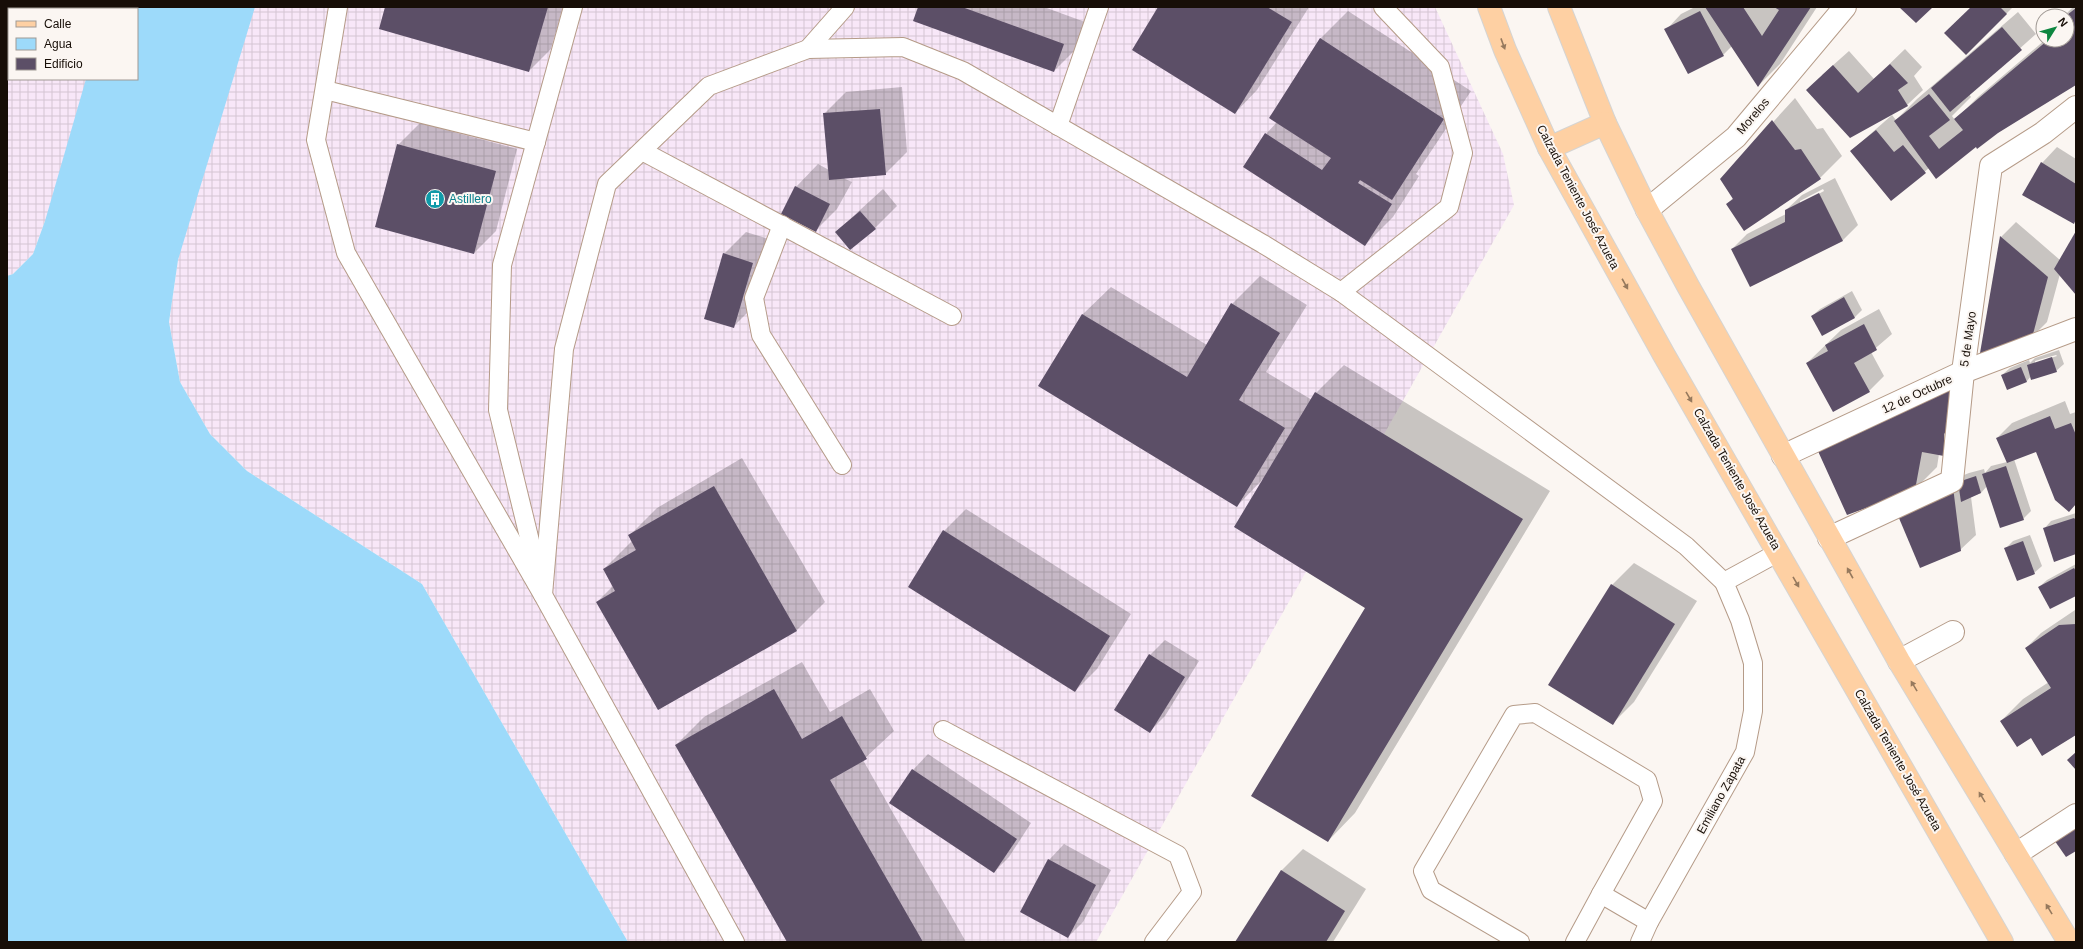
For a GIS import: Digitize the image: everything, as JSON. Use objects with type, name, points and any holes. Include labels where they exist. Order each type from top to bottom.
[{"type":"main road","name":"Calzada Teniente José Azueta","points":[[1489,7],[1505,50],[1550,148],[1664,355],[1779,552],[2002,942]]},
{"type":"main road","points":[[1559,7],[1605,123],[1647,210],[1783,456],[1899,661],[2069,942]]},
{"type":"main road","points":[[1550,148],[1605,123]]},
{"type":"street","name":"Morelos","points":[[1647,210],[1736,137],[1845,7]]},
{"type":"street","name":"5 de Mayo","points":[[1829,538],[1952,481],[1964,372],[1991,166],[2043,133],[2076,107]]},
{"type":"street","name":"12 de Octubre","points":[[1783,456],[1964,372],[2076,329]]},
{"type":"street","points":[[1899,661],[1953,632]]},
{"type":"street","points":[[2016,854],[2076,815]]},
{"type":"lane","points":[[338,7],[316,140],[346,253],[543,595],[735,942]]},
{"type":"lane","points":[[543,595],[498,410],[502,265],[573,7]]},
{"type":"lane","points":[[808,49],[845,7]]},
{"type":"lane","points":[[1058,126],[1099,7]]},
{"type":"lane","points":[[1341,292],[1449,207],[1463,153],[1440,67],[1383,7]]},
{"type":"lane","points":[[543,595],[564,349],[607,184],[709,86],[808,49],[904,47],[964,71],[1263,244],[1341,292],[1686,546],[1724,582],[1779,552]]},
{"type":"lane","points":[[325,90],[536,142]]},
{"type":"lane","points":[[642,151],[952,316]]},
{"type":"lane","points":[[782,225],[754,298],[761,335],[842,464]]},
{"type":"lane","name":"Emiliano Zapata","points":[[1640,942],[1649,922],[1746,752],[1753,711],[1753,663],[1740,620],[1724,582]]},
{"type":"lane","points":[[1520,942],[1431,890],[1423,871],[1514,715],[1535,713],[1647,780],[1653,802],[1575,942]]},
{"type":"lane","points":[[943,730],[1178,856],[1192,892],[1154,942]]},
{"type":"lane","points":[[1601,894],[1649,922]]},
{"type":"shaded area","points":[[7,7],[1435,7],[1503,154],[1514,205],[1096,942],[628,942],[422,584],[247,471],[210,434],[180,382],[169,322],[178,260],[45,221],[33,254],[13,274],[7,276]]},
{"type":"water","points":[[255,7],[178,260],[169,322],[180,382],[210,434],[247,471],[422,584],[628,942],[7,942],[7,276],[13,274],[33,254],[45,221],[86,80],[138,80],[138,8],[107,8]]},
{"type":"building","points":[[385,7],[548,7],[529,72],[379,29]]},
{"type":"building","points":[[918,7],[962,7],[1064,44],[1054,72],[913,21]]},
{"type":"building","points":[[1158,7],[1267,7],[1292,22],[1235,114],[1132,50]]},
{"type":"building","points":[[1705,7],[1743,7],[1762,36],[1779,10],[1774,7],[1811,7],[1758,87]]},
{"type":"building","points":[[1899,7],[1933,7],[1916,23]]},
{"type":"building","points":[[1971,7],[2000,7],[2007,14],[1966,55],[1944,33]]},
{"type":"building","points":[[2076,8],[2076,85],[1998,133],[1977,149],[1976,147],[1936,179],[1894,121],[1929,94],[1950,120],[1929,136],[1939,149],[1963,130],[1954,119],[2038,48],[2075,48]]},
{"type":"building","points":[[1700,11],[1724,56],[1688,74],[1664,29]]},
{"type":"building","points":[[2002,27],[2022,50],[1950,112],[1931,88]]},
{"type":"building","points":[[1320,38],[1444,119],[1392,200],[1360,180],[1358,183],[1392,204],[1365,246],[1243,167],[1265,133],[1322,170],[1331,158],[1269,118]]},
{"type":"building","points":[[1890,64],[1908,83],[1898,90],[1908,106],[1850,138],[1806,90],[1833,65],[1858,93]]},
{"type":"building","points":[[880,109],[886,175],[829,180],[823,113]]},
{"type":"building","points":[[1772,120],[1795,150],[1801,149],[1821,179],[1744,231],[1726,204],[1733,199],[1720,179]]},
{"type":"building","points":[[1876,130],[1894,152],[1903,145],[1926,173],[1891,201],[1850,151]]},
{"type":"building","name":"Astillero","points":[[397,144],[496,171],[474,254],[375,227]]},
{"type":"building","points":[[2041,162],[2076,184],[2076,219],[2074,224],[2022,195]]},
{"type":"building","points":[[795,186],[830,204],[816,232],[781,214]]},
{"type":"building","points":[[1819,193],[1843,241],[1750,287],[1731,249],[1785,222],[1785,210]]},
{"type":"building","points":[[860,211],[876,229],[850,250],[835,232]]},
{"type":"building","points":[[2076,231],[2076,295],[2054,269]]},
{"type":"building","points":[[2000,236],[2048,277],[2032,338],[1979,359]]},
{"type":"building","points":[[723,253],[753,263],[734,328],[704,319]]},
{"type":"building","points":[[1844,297],[1855,318],[1822,336],[1811,316]]},
{"type":"building","points":[[1231,303],[1280,333],[1239,400],[1285,428],[1237,507],[1038,386],[1082,314],[1187,377]]},
{"type":"building","points":[[1864,324],[1877,350],[1854,363],[1870,392],[1833,412],[1806,363],[1828,351],[1825,345]]},
{"type":"building","points":[[2052,357],[2057,372],[2031,380],[2027,365]]},
{"type":"building","points":[[2021,367],[2027,382],[2007,390],[2001,375]]},
{"type":"building","points":[[1950,391],[1953,424],[1944,434],[1944,456],[1922,452],[1915,490],[1847,515],[1817,449],[1932,393]]},
{"type":"building","points":[[1315,392],[1523,519],[1328,842],[1251,796],[1365,608],[1234,527]]},
{"type":"building","points":[[2050,416],[2055,429],[2071,423],[2076,435],[2076,504],[2069,512],[2055,500],[2036,452],[2007,463],[1996,438]]},
{"type":"building","points":[[2006,466],[2024,520],[2000,528],[1982,474]]},
{"type":"building","points":[[1976,476],[1981,493],[1961,502],[1958,482]]},
{"type":"building","points":[[714,486],[797,631],[658,710],[596,602],[615,591],[603,569],[636,550],[628,535]]},
{"type":"building","points":[[1953,487],[1961,551],[1920,568],[1896,511]]},
{"type":"building","points":[[2074,518],[2076,520],[2076,554],[2054,562],[2043,528]]},
{"type":"building","points":[[943,530],[1110,636],[1075,692],[908,587]]},
{"type":"building","points":[[2023,541],[2035,574],[2017,581],[2004,548]]},
{"type":"building","points":[[2074,568],[2076,571],[2076,596],[2050,609],[2038,587]]},
{"type":"building","points":[[1611,584],[1675,624],[1613,725],[1548,685]]},
{"type":"building","points":[[2076,624],[2076,735],[2042,756],[2031,738],[2017,747],[2000,721],[2051,688],[2025,648],[2059,625]]},
{"type":"building","points":[[1149,654],[1185,677],[1150,733],[1114,710]]},
{"type":"building","points":[[774,689],[802,739],[842,716],[867,759],[830,780],[923,942],[787,942],[675,745]]},
{"type":"building","points":[[2076,752],[2076,770],[2067,760]]},
{"type":"building","points":[[912,769],[1017,839],[994,873],[889,803]]},
{"type":"building","points":[[2076,816],[2076,851],[2066,857],[2050,834]]},
{"type":"building","points":[[1048,859],[1096,885],[1068,938],[1020,912]]},
{"type":"building","points":[[1281,870],[1345,911],[1326,942],[1235,942]]},
{"type":"place","name":"Astillero","points":[[435,199]]}]
